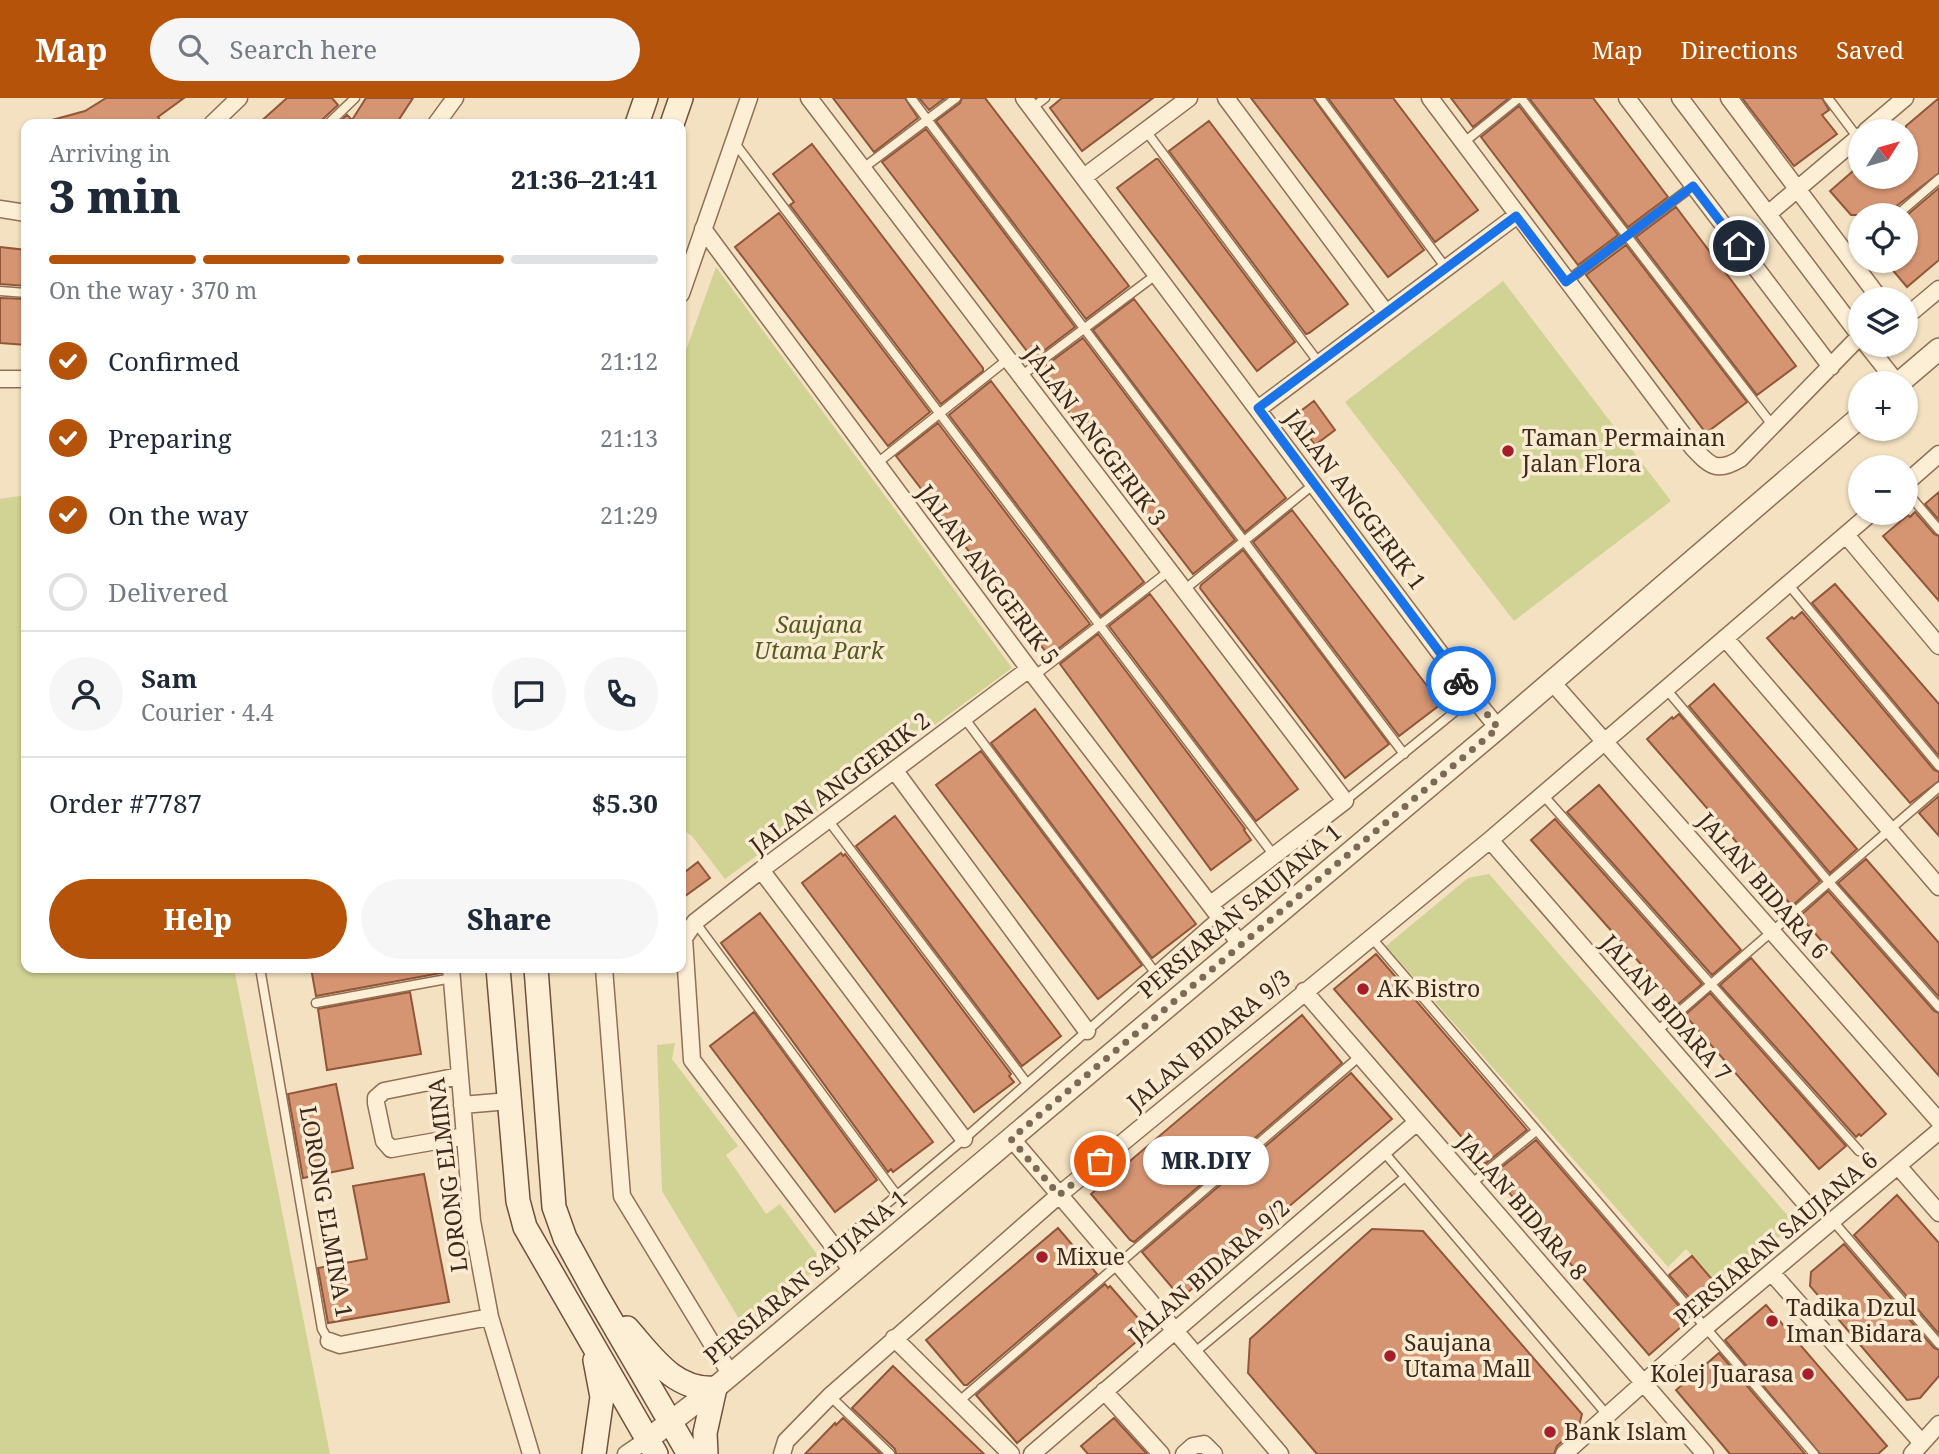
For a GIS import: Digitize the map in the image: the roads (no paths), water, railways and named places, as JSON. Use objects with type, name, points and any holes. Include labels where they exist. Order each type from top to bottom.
[{"type":"main road","points":[[639,119],[646,98]]},
{"type":"main road","points":[[674,119],[681,98]]},
{"type":"main road","points":[[498,973],[518,1201],[525,1227],[652,1447]]},
{"type":"main road","points":[[536,973],[554,1207],[565,1238],[689,1454]]},
{"type":"main road","points":[[594,1291],[656,1360],[684,1385],[702,1389],[723,1381]]},
{"type":"main road","points":[[590,1339],[602,1397],[594,1454]]},
{"type":"main road","points":[[706,1454],[705,1433],[723,1381]]},
{"type":"street","points":[[217,119],[239,98]]},
{"type":"street","points":[[440,119],[455,98]]},
{"type":"street","points":[[686,279],[749,98]]},
{"type":"street","name":"JALAN ANGGERIK 3","points":[[808,98],[1345,802]]},
{"type":"street","points":[[1084,177],[1189,98]]},
{"type":"street","points":[[1226,98],[1386,313]]},
{"type":"street","points":[[1430,98],[1566,282],[1693,449],[1706,461],[1717,467],[1730,466],[1741,459],[1848,349]]},
{"type":"street","points":[[1626,98],[1831,367]]},
{"type":"street","points":[[1680,98],[1848,320]]},
{"type":"street","points":[[1729,98],[1797,189],[1848,245]]},
{"type":"street","points":[[1880,119],[1905,98]]},
{"type":"street","name":"JALAN ANGGERIK 1","points":[[1034,101],[1084,177],[1498,728]]},
{"type":"street","points":[[1768,214],[1848,146]]},
{"type":"street","points":[[0,209],[21,212]]},
{"type":"street","points":[[1258,408],[1516,216]]},
{"type":"street","name":"JALAN ANGGERIK 5","points":[[703,229],[1032,673],[1241,945]]},
{"type":"street","points":[[1918,307],[1939,289]]},
{"type":"street","points":[[1912,371],[1939,349]]},
{"type":"street","points":[[1877,357],[1888,371]]},
{"type":"street","points":[[0,379],[21,379]]},
{"type":"street","name":"PERSIARAN SAUJANA 1","points":[[652,1447],[671,1423],[1498,728],[1848,427]]},
{"type":"street","points":[[1918,472],[1939,454]]},
{"type":"street","name":"JALAN BIDARA 9/3","points":[[782,1454],[786,1441],[830,1396],[1059,1195],[1490,840],[1857,525]]},
{"type":"street","points":[[1846,535],[1939,646]]},
{"type":"street","points":[[1725,638],[1939,887]]},
{"type":"street","name":"JALAN ANGGERIK 2","points":[[686,935],[695,922],[761,870],[965,719],[1032,673]]},
{"type":"street","name":"JALAN BIDARA 6","points":[[1552,682],[1939,1121]]},
{"type":"street","points":[[895,771],[1087,1031]]},
{"type":"street","points":[[1215,910],[1273,854],[1345,802]]},
{"type":"street","name":"JALAN BIDARA 7","points":[[1490,840],[1807,1205]]},
{"type":"street","points":[[761,870],[964,1139]]},
{"type":"street","name":"JALAN ANGGERIK 2","points":[[686,968],[692,1060],[834,1248]]},
{"type":"street","name":"LORONG ELMINA","points":[[451,973],[472,1221],[490,1317],[531,1454]]},
{"type":"street","points":[[604,973],[622,1196],[723,1381]]},
{"type":"street","name":"JALAN BIDARA 8","points":[[1304,991],[1705,1454]]},
{"type":"street","points":[[459,1076],[384,1091],[376,1098],[376,1103],[384,1141],[391,1149],[465,1136]]},
{"type":"street","points":[[462,1105],[509,1101]]},
{"type":"street","name":"JALAN BIDARA 9/2","points":[[1032,1454],[1417,1122]]},
{"type":"street","name":"PERSIARAN SAUJANA 6","points":[[1564,1454],[1706,1327],[1939,1131]]},
{"type":"street","points":[[1011,1139],[1280,1454]]},
{"type":"street","points":[[1898,1166],[1939,1213]]},
{"type":"street","points":[[834,1248],[853,1272]]},
{"type":"street","points":[[1772,1272],[1917,1449],[1939,1424]]},
{"type":"street","name":"LORONG ELMINA 1","points":[[329,1341],[340,1345],[490,1317]]},
{"type":"street","points":[[894,1338],[1011,1454]]},
{"type":"street","points":[[1104,1391],[1161,1454]]},
{"type":"street","points":[[1184,1454],[1198,1444],[1204,1444],[1214,1454]]},
{"type":"street","points":[[626,1454],[652,1447]]},
{"type":"lane","points":[[333,119],[355,98]]},
{"type":"lane","points":[[911,98],[1404,754]]},
{"type":"lane","points":[[862,169],[956,98]]},
{"type":"lane","points":[[1320,98],[1446,268]]},
{"type":"lane","points":[[1463,143],[1520,98],[1774,427]]},
{"type":"lane","points":[[1828,98],[1848,120]]},
{"type":"lane","points":[[1146,131],[1319,363]]},
{"type":"lane","points":[[734,142],[1273,854]]},
{"type":"lane","points":[[1911,203],[1939,179]]},
{"type":"lane","points":[[1566,282],[1693,186]]},
{"type":"lane","points":[[1021,376],[1157,274]]},
{"type":"lane","points":[[0,291],[21,293]]},
{"type":"lane","points":[[876,464],[1008,359]]},
{"type":"lane","points":[[1184,590],[1314,484]]},
{"type":"lane","points":[[1918,505],[1939,530]]},
{"type":"lane","points":[[1032,673],[1170,571]]},
{"type":"lane","points":[[1788,584],[1939,766]]},
{"type":"lane","points":[[1666,689],[1939,1007]]},
{"type":"lane","points":[[1345,802],[1473,697]]},
{"type":"lane","points":[[965,719],[1154,971]]},
{"type":"lane","points":[[1657,1031],[1939,787]]},
{"type":"lane","points":[[1543,795],[1859,1152]]},
{"type":"lane","points":[[828,820],[1026,1082]]},
{"type":"lane","points":[[834,1248],[1087,1031],[1154,971],[1215,910]]},
{"type":"lane","points":[[695,922],[896,1194]]},
{"type":"lane","points":[[1371,937],[1814,1454]]},
{"type":"lane","name":"LORONG ELMINA 1","points":[[261,973],[322,1329],[329,1341]]},
{"type":"lane","points":[[316,1003],[451,973]]},
{"type":"lane","points":[[957,1403],[1360,1056]]},
{"type":"lane","points":[[1471,1184],[1536,1131]]},
{"type":"lane","points":[[1383,1151],[1608,1416]]},
{"type":"lane","points":[[1194,1353],[1405,1177]]},
{"type":"lane","points":[[1833,1220],[1939,1344]]},
{"type":"lane","points":[[830,1396],[890,1454]]},
{"type":"place","name":"Taman Permainan Jalan Flora","points":[[1508,451]]},
{"type":"place","name":"AK Bistro","points":[[1363,989]]},
{"type":"place","name":"MR.DIY","points":[[1100,1161]]},
{"type":"place","name":"Mixue","points":[[1042,1257]]},
{"type":"place","name":"Tadika Dzul Iman Bidara","points":[[1772,1321]]},
{"type":"place","name":"Saujana Utama Mall","points":[[1390,1356]]},
{"type":"place","name":"Kolej Juarasa","points":[[1808,1374]]},
{"type":"place","name":"Bank Islam","points":[[1550,1432]]},
{"type":"park label","name":"Saujana Utama Park","points":[[819,638]]}]
